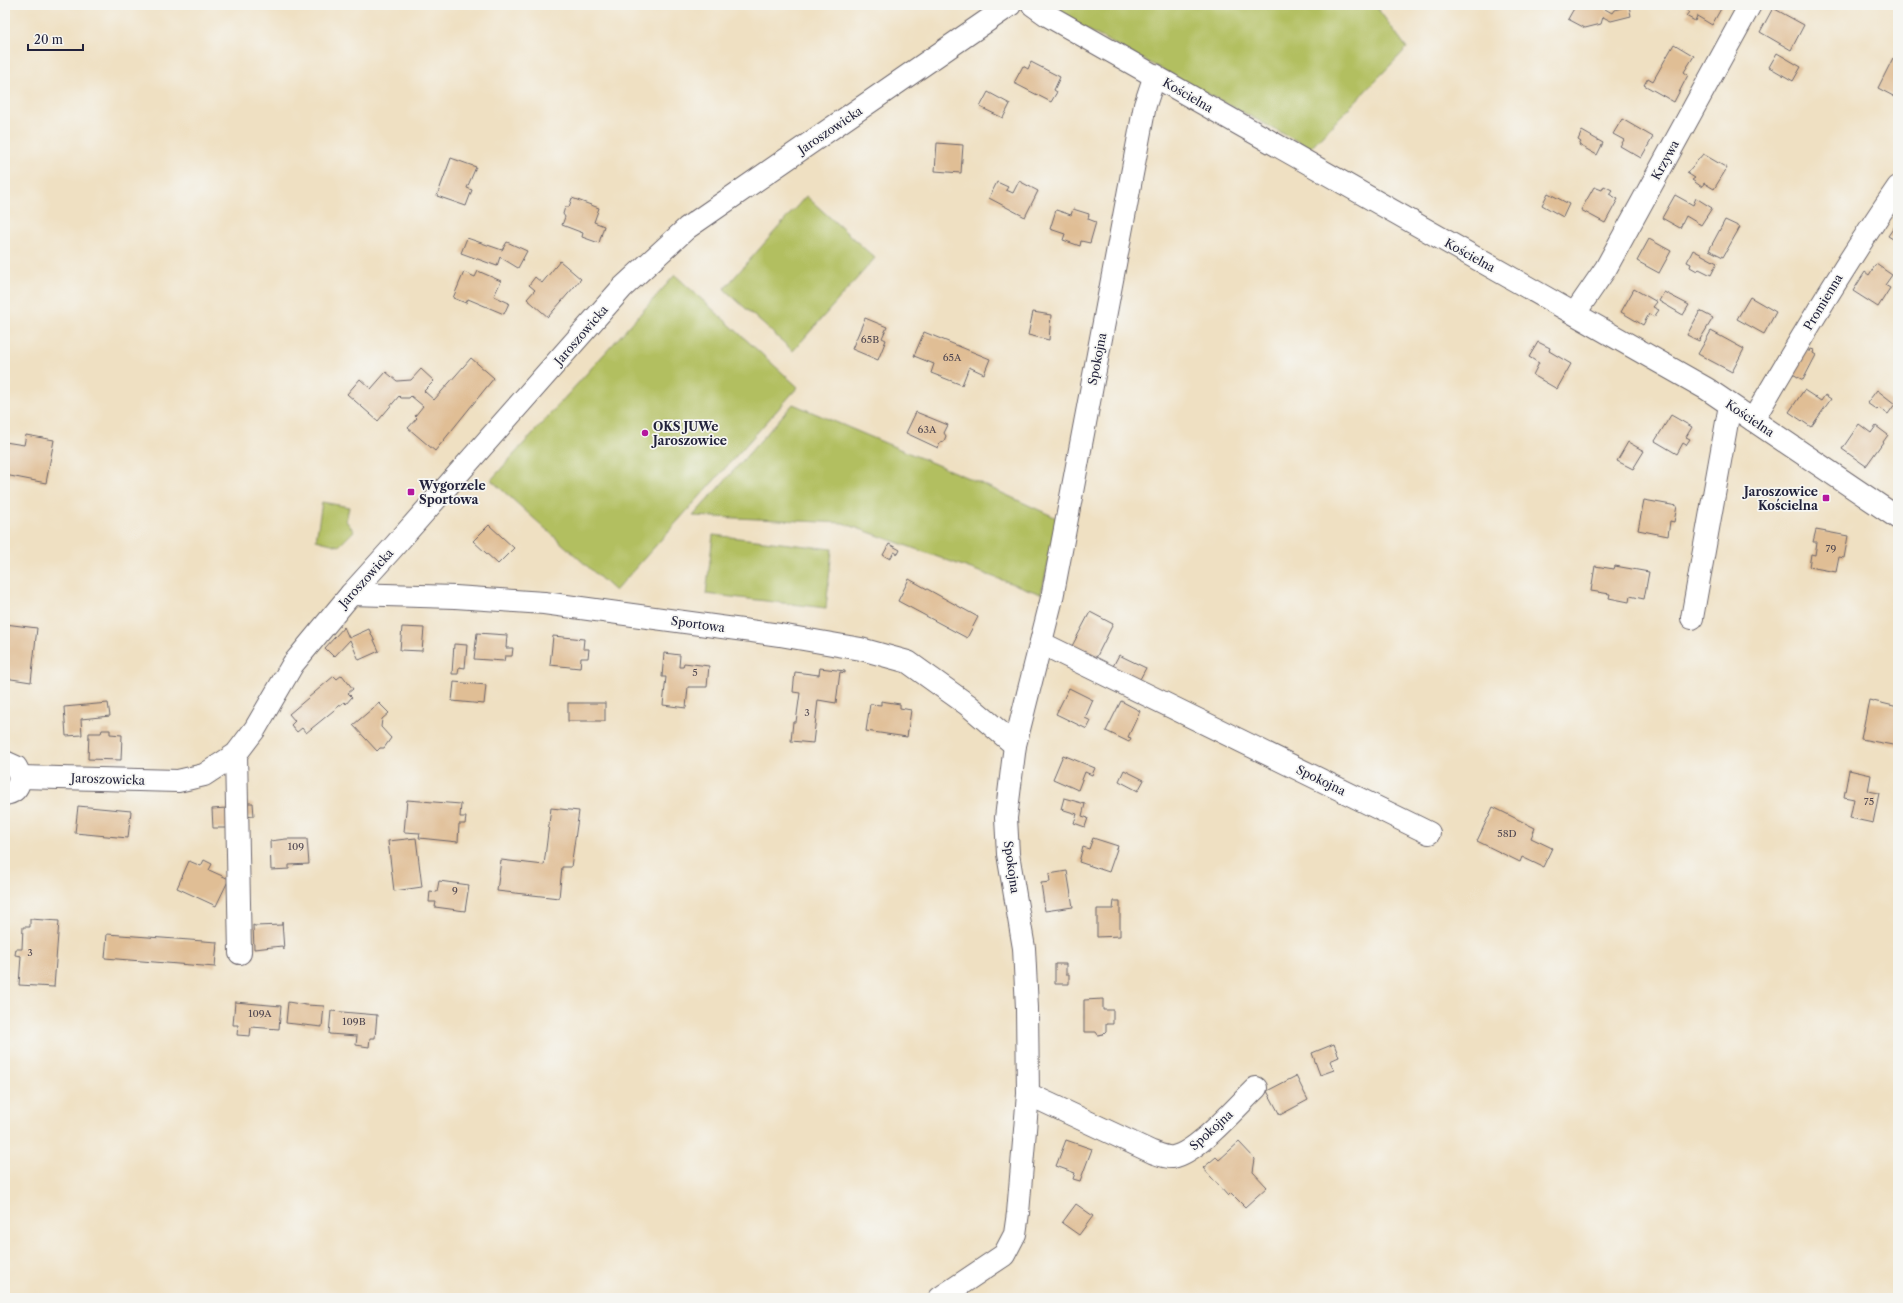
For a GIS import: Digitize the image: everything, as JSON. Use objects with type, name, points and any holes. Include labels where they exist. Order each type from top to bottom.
[{"type":"street","name":"Jaroszowicka","points":[[20,777],[178,781],[204,775],[236,754],[255,729],[293,664],[351,594],[390,552],[622,288],[682,232],[1010,5]]},
{"type":"street","name":"Kościelna","points":[[1034,5],[1047,15],[1707,389],[1898,518]]},
{"type":"street","name":"Krzywa","points":[[1575,313],[1606,268],[1750,5]]},
{"type":"street","name":"Spokojna","points":[[940,1298],[1004,1255],[1015,1234],[1028,1094],[1028,1008],[1024,948],[1008,854],[1006,818],[1015,745],[1052,598],[1146,105],[1155,75]]},
{"type":"street","name":"Promienna","points":[[1753,420],[1864,235],[1898,186]]},
{"type":"street","points":[[1692,618],[1730,405]]},
{"type":"street","name":"Sportowa","points":[[351,594],[455,597],[544,603],[780,635],[861,649],[908,662],[968,705],[1015,745]]},
{"type":"street","name":"Spokojna","points":[[1041,643],[1429,833]]},
{"type":"street","points":[[236,754],[240,953]]},
{"type":"street","points":[[5,762],[16,767],[20,777],[17,788],[14,791],[5,794]]},
{"type":"street","name":"Spokojna","points":[[1028,1094],[1152,1152],[1172,1157],[1184,1153],[1212,1131],[1256,1088]]},
{"type":"green space","points":[[1047,5],[1375,5],[1407,48],[1310,148],[1048,9]]},
{"type":"green space","points":[[806,196],[875,258],[793,351],[724,289]]},
{"type":"green space","name":"OKS JUWe Jaroszowice","points":[[675,275],[798,387],[615,591],[491,480]]},
{"type":"green space","points":[[793,404],[980,483],[1059,519],[1041,594],[843,523],[693,516]]},
{"type":"green space","points":[[322,502],[349,507],[346,521],[354,531],[339,546],[316,540]]},
{"type":"green space","points":[[713,535],[832,549],[826,608],[706,594]]},
{"type":"building","points":[[1576,5],[1598,5],[1612,13],[1614,10],[1629,6],[1631,16],[1611,21],[1603,17],[1601,24],[1585,28],[1568,19]]},
{"type":"building","points":[[1688,5],[1723,5],[1712,25],[1697,16],[1695,21],[1686,16],[1689,12],[1686,10]]},
{"type":"building","points":[[1773,8],[1804,25],[1791,50],[1760,32]]},
{"type":"building","points":[[1674,44],[1694,56],[1684,72],[1688,75],[1674,102],[1644,85],[1648,78],[1653,81]]},
{"type":"building","points":[[1777,53],[1801,67],[1793,81],[1769,67]]},
{"type":"building","points":[[1893,58],[1898,61],[1897,98],[1878,88]]},
{"type":"building","points":[[1031,62],[1060,77],[1054,90],[1057,92],[1051,102],[1014,83],[1023,66],[1028,69]]},
{"type":"building","points":[[988,92],[1010,104],[1003,118],[980,107]]},
{"type":"building","points":[[1622,119],[1653,137],[1641,158],[1620,146],[1624,140],[1613,134]]},
{"type":"building","points":[[1582,131],[1603,143],[1597,155],[1579,145],[1581,142],[1578,140]]},
{"type":"building","points":[[937,143],[963,145],[961,173],[935,171]]},
{"type":"building","points":[[1703,154],[1727,168],[1714,189],[1704,183],[1702,187],[1692,180],[1695,178],[1687,173]]},
{"type":"building","points":[[451,158],[476,167],[467,188],[472,190],[466,206],[437,196]]},
{"type":"building","points":[[1019,181],[1038,191],[1025,217],[989,198],[997,182],[1008,187],[1006,190],[1013,193]]},
{"type":"building","points":[[1604,186],[1612,190],[1609,194],[1618,199],[1605,223],[1581,210],[1594,187],[1602,190]]},
{"type":"building","points":[[1548,193],[1569,204],[1563,217],[1542,205]]},
{"type":"building","points":[[1675,195],[1693,205],[1696,198],[1712,208],[1701,225],[1686,216],[1680,228],[1662,218]]},
{"type":"building","points":[[572,198],[599,208],[594,222],[604,226],[599,243],[582,237],[583,233],[562,225],[565,217],[563,214],[565,207],[569,207]]},
{"type":"building","points":[[1073,209],[1089,214],[1088,219],[1096,222],[1090,243],[1081,241],[1080,246],[1063,240],[1065,234],[1050,229],[1056,210],[1071,215]]},
{"type":"building","points":[[1725,220],[1740,227],[1723,257],[1709,250]]},
{"type":"building","points":[[1897,223],[1898,224],[1898,242],[1888,236]]},
{"type":"building","points":[[467,238],[502,250],[507,242],[527,251],[518,268],[500,257],[497,266],[461,253]]},
{"type":"building","points":[[1649,239],[1671,251],[1659,273],[1637,261]]},
{"type":"building","points":[[1693,250],[1717,263],[1711,275],[1699,269],[1697,271],[1690,267],[1691,264],[1687,262]]},
{"type":"building","points":[[560,261],[581,279],[548,317],[527,299],[535,290],[529,285],[535,277],[542,283]]},
{"type":"building","points":[[1876,264],[1892,275],[1885,285],[1890,288],[1878,307],[1853,291],[1865,272],[1869,275]]},
{"type":"building","points":[[478,271],[501,281],[494,296],[509,303],[504,314],[468,299],[466,303],[453,298],[464,272],[475,277]]},
{"type":"building","points":[[1634,289],[1657,302],[1653,307],[1659,310],[1654,317],[1649,314],[1643,325],[1621,312]]},
{"type":"building","points":[[1664,292],[1689,305],[1683,315],[1659,301]]},
{"type":"building","points":[[1750,297],[1776,312],[1764,334],[1737,319]]},
{"type":"building","points":[[1700,311],[1713,318],[1699,341],[1687,335]]},
{"type":"building","points":[[1033,312],[1051,315],[1049,340],[1028,335]]},
{"type":"building","points":[[865,318],[887,327],[882,338],[886,340],[878,360],[852,349]]},
{"type":"building","points":[[1711,331],[1744,349],[1732,372],[1698,354]]},
{"type":"building","points":[[924,332],[990,359],[984,374],[969,367],[962,385],[931,373],[934,364],[914,356]]},
{"type":"building","points":[[1538,342],[1550,348],[1549,351],[1571,364],[1557,389],[1533,375],[1539,363],[1529,357]]},
{"type":"building","points":[[1804,348],[1810,352],[1811,349],[1814,350],[1813,353],[1816,355],[1803,380],[1791,373]]},
{"type":"building","points":[[471,358],[494,378],[435,451],[408,428],[417,418],[415,416],[423,406],[411,396],[409,398],[401,398],[399,396],[378,421],[347,394],[360,379],[371,389],[386,372],[397,381],[411,380],[421,369],[434,381],[424,391],[434,400]]},
{"type":"building","points":[[1804,390],[1821,401],[1825,395],[1831,399],[1811,427],[1789,412]]},
{"type":"building","points":[[1877,390],[1895,404],[1888,414],[1879,408],[1877,410],[1867,403]]},
{"type":"building","points":[[916,412],[948,425],[944,433],[946,436],[944,441],[940,442],[938,448],[906,433]]},
{"type":"building","points":[[1671,415],[1692,427],[1686,437],[1690,439],[1686,445],[1683,443],[1677,454],[1655,441]]},
{"type":"building","points":[[1859,424],[1871,433],[1876,426],[1888,435],[1866,466],[1842,449]]},
{"type":"building","points":[[26,435],[54,440],[46,483],[5,475],[5,442],[24,445]]},
{"type":"building","points":[[1628,442],[1644,451],[1633,469],[1617,461]]},
{"type":"building","points":[[1644,500],[1677,506],[1674,522],[1670,521],[1668,536],[1638,530]]},
{"type":"building","points":[[489,525],[514,548],[498,564],[473,541]]},
{"type":"building","points":[[1816,530],[1848,536],[1844,558],[1839,557],[1836,572],[1809,567],[1811,554],[1815,555],[1817,542],[1813,542]]},
{"type":"building","points":[[889,544],[900,550],[898,554],[894,552],[890,559],[883,555]]},
{"type":"building","points":[[1595,566],[1614,569],[1615,566],[1649,572],[1644,599],[1630,596],[1629,602],[1609,598],[1610,594],[1591,591]]},
{"type":"building","points":[[909,579],[978,617],[967,638],[898,601]]},
{"type":"building","points":[[1090,612],[1113,624],[1096,658],[1072,646]]},
{"type":"building","points":[[5,624],[37,628],[31,682],[5,678]]},
{"type":"building","points":[[344,627],[349,638],[369,629],[379,651],[359,660],[350,640],[334,657],[325,648]]},
{"type":"building","points":[[402,627],[424,628],[422,651],[400,650]]},
{"type":"building","points":[[477,633],[507,635],[506,648],[513,648],[512,656],[505,656],[504,661],[474,659]]},
{"type":"building","points":[[553,636],[584,639],[583,649],[589,649],[588,658],[581,658],[580,668],[550,665]]},
{"type":"building","points":[[454,644],[467,645],[465,668],[459,667],[458,674],[452,674]]},
{"type":"building","points":[[664,653],[680,655],[679,667],[683,667],[684,663],[709,666],[707,687],[688,687],[686,708],[663,705],[666,677],[662,677]]},
{"type":"building","points":[[1119,655],[1146,668],[1138,683],[1111,670]]},
{"type":"building","points":[[820,668],[845,671],[845,673],[840,672],[836,703],[818,700],[813,743],[791,741],[793,722],[796,722],[800,693],[793,692],[795,672],[819,675]]},
{"type":"building","points":[[342,675],[353,689],[348,693],[352,697],[346,704],[344,702],[306,733],[302,728],[297,732],[291,725],[295,721],[289,714],[334,676],[337,679]]},
{"type":"building","points":[[454,682],[486,685],[484,704],[452,701]]},
{"type":"building","points":[[1069,688],[1093,700],[1085,718],[1091,721],[1087,729],[1056,714]]},
{"type":"building","points":[[1869,700],[1898,707],[1898,746],[1861,739]]},
{"type":"building","points":[[881,701],[900,704],[900,708],[911,710],[907,737],[866,731],[870,704],[881,705]]},
{"type":"building","points":[[1121,701],[1140,711],[1128,737],[1131,738],[1129,742],[1106,731]]},
{"type":"building","points":[[108,703],[110,716],[81,719],[82,735],[66,736],[64,707]]},
{"type":"building","points":[[379,703],[389,713],[382,719],[381,727],[391,738],[384,748],[380,748],[377,751],[353,725]]},
{"type":"building","points":[[568,703],[605,703],[605,721],[568,721]]},
{"type":"building","points":[[102,730],[110,730],[110,734],[122,735],[121,760],[88,759],[89,733],[101,733]]},
{"type":"building","points":[[1063,755],[1095,768],[1092,775],[1085,772],[1078,790],[1053,779]]},
{"type":"building","points":[[1124,770],[1144,780],[1138,791],[1119,781]]},
{"type":"building","points":[[1849,770],[1871,775],[1868,791],[1879,793],[1873,823],[1850,818],[1854,799],[1844,797]]},
{"type":"building","points":[[1064,798],[1085,804],[1082,816],[1088,818],[1085,827],[1074,823],[1077,814],[1061,809]]},
{"type":"building","points":[[407,800],[461,804],[460,817],[466,817],[465,824],[459,824],[458,842],[419,838],[420,833],[404,832]]},
{"type":"building","points":[[245,803],[253,803],[254,816],[245,817]]},
{"type":"building","points":[[78,806],[131,811],[128,838],[75,833]]},
{"type":"building","points":[[1493,807],[1535,828],[1531,838],[1552,848],[1543,867],[1522,857],[1520,862],[1477,841]]},
{"type":"building","points":[[227,808],[228,828],[213,828],[212,809]]},
{"type":"building","points":[[551,808],[579,811],[571,867],[562,867],[559,898],[497,891],[501,860],[544,865]]},
{"type":"building","points":[[416,838],[422,887],[394,891],[388,841]]},
{"type":"building","points":[[1093,838],[1118,846],[1109,872],[1079,862],[1083,847],[1089,849]]},
{"type":"building","points":[[307,839],[309,864],[289,865],[289,869],[271,870],[270,841]]},
{"type":"building","points":[[204,860],[212,864],[209,870],[229,879],[216,906],[177,888],[189,861],[201,866]]},
{"type":"building","points":[[1067,871],[1073,907],[1045,911],[1041,883],[1050,882],[1049,874]]},
{"type":"building","points":[[439,881],[469,885],[465,911],[435,907],[436,902],[429,902],[430,891],[437,892]]},
{"type":"building","points":[[1114,901],[1120,901],[1120,936],[1097,937],[1097,909],[1113,909]]},
{"type":"building","points":[[30,919],[59,921],[54,987],[19,985],[21,956],[15,955],[16,949],[22,949],[23,927],[30,927]]},
{"type":"building","points":[[282,922],[284,950],[282,946],[254,949],[253,925],[282,925]]},
{"type":"building","points":[[107,934],[217,942],[215,967],[105,958]]},
{"type":"building","points":[[1055,964],[1066,964],[1066,974],[1069,974],[1069,984],[1055,984]]},
{"type":"building","points":[[1103,999],[1103,1010],[1113,1010],[1113,1024],[1106,1024],[1106,1031],[1103,1034],[1098,1035],[1096,1032],[1084,1032],[1084,1000]]},
{"type":"building","points":[[235,1002],[281,1006],[279,1029],[251,1027],[250,1036],[237,1035],[238,1025],[233,1025]]},
{"type":"building","points":[[288,1002],[324,1006],[322,1027],[286,1023]]},
{"type":"building","points":[[331,1011],[377,1015],[375,1038],[370,1038],[369,1047],[356,1045],[357,1036],[329,1034]]},
{"type":"building","points":[[1334,1044],[1339,1057],[1330,1061],[1334,1070],[1320,1075],[1312,1053]]},
{"type":"building","points":[[1296,1076],[1308,1100],[1280,1115],[1267,1091]]},
{"type":"building","points":[[1066,1140],[1092,1149],[1080,1181],[1073,1179],[1075,1173],[1056,1166]]},
{"type":"building","points":[[1239,1142],[1255,1159],[1253,1172],[1267,1187],[1245,1207],[1231,1193],[1228,1196],[1203,1168],[1216,1157],[1219,1160]]},
{"type":"building","points":[[1076,1204],[1093,1216],[1079,1235],[1062,1223]]},
{"type":"place","name":"OKS JUWe Jaroszowice","points":[[645,433]]},
{"type":"place","name":"Wygorzele Sportowa","points":[[411,492]]},
{"type":"place","name":"Jaroszowice Kościelna","points":[[1826,498]]}]
